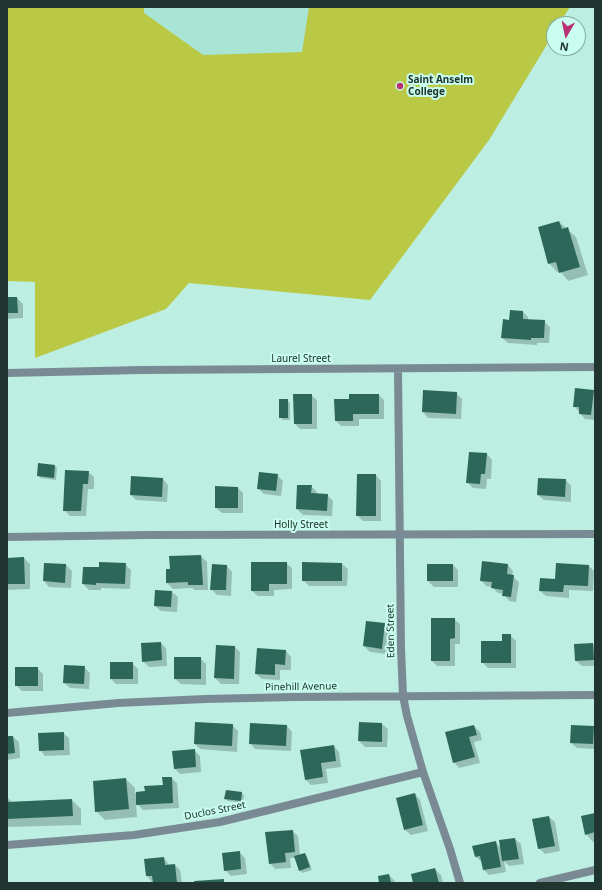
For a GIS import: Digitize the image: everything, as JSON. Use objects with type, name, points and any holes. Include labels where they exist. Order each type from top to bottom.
[{"type":"street","name":"Laurel Street","points":[[7,373],[141,370],[595,367]]},
{"type":"street","name":"Eden Street","points":[[398,369],[399,535],[403,696],[422,772],[450,849],[460,883]]},
{"type":"street","name":"Holly Street","points":[[7,538],[150,535],[595,534]]},
{"type":"street","name":"Pinehill Avenue","points":[[7,713],[118,703],[294,696],[595,695]]},
{"type":"street","name":"Duclos Street","points":[[7,845],[134,835],[175,830],[220,822],[422,772]]},
{"type":"street","points":[[540,883],[595,870]]},
{"type":"shaded area","name":"Saint Anselm College","points":[[7,7],[570,7],[564,16],[546,16],[546,46],[489,140],[7,17]]},
{"type":"green space","points":[[7,7],[144,7],[144,13],[203,55],[302,52],[309,7],[570,7],[564,16],[546,16],[546,46],[489,140],[370,300],[189,283],[166,309],[35,358],[35,282],[7,281]]},
{"type":"building","points":[[559,221],[562,229],[568,227],[580,267],[559,273],[556,262],[548,264],[538,227]]},
{"type":"building","points":[[7,297],[17,297],[18,313],[7,313]]},
{"type":"building","points":[[510,310],[523,311],[523,319],[545,320],[544,338],[531,338],[531,340],[501,338],[503,319],[509,320]]},
{"type":"building","points":[[575,388],[594,390],[591,415],[579,414],[579,407],[573,407]]},
{"type":"building","points":[[423,390],[457,392],[456,414],[422,412]]},
{"type":"building","points":[[293,394],[312,394],[312,424],[294,424]]},
{"type":"building","points":[[349,394],[379,394],[379,414],[353,414],[353,421],[335,421],[334,399],[349,399]]},
{"type":"building","points":[[279,399],[288,399],[288,418],[279,418]]},
{"type":"building","points":[[469,452],[487,453],[485,474],[481,474],[480,484],[466,483]]},
{"type":"building","points":[[38,463],[55,465],[54,478],[37,476]]},
{"type":"building","points":[[65,470],[89,471],[88,484],[83,484],[81,511],[63,511]]},
{"type":"building","points":[[259,472],[278,474],[276,491],[257,489]]},
{"type":"building","points":[[357,474],[376,474],[376,516],[356,516]]},
{"type":"building","points":[[131,476],[163,478],[162,497],[130,495]]},
{"type":"building","points":[[538,478],[566,479],[565,497],[537,495]]},
{"type":"building","points":[[297,485],[312,485],[311,493],[328,494],[327,511],[296,509]]},
{"type":"building","points":[[215,486],[238,487],[238,508],[215,508]]},
{"type":"building","points":[[201,555],[203,585],[188,585],[188,582],[166,583],[166,569],[170,569],[169,556]]},
{"type":"building","points":[[24,557],[25,584],[7,584],[7,558]]},
{"type":"building","points":[[482,561],[508,564],[507,574],[514,575],[511,597],[502,596],[503,590],[491,588],[492,582],[480,581]]},
{"type":"building","points":[[99,562],[126,563],[125,584],[82,584],[83,567],[99,567]]},
{"type":"building","points":[[251,562],[287,562],[287,584],[269,584],[269,591],[251,591]]},
{"type":"building","points":[[302,562],[342,563],[342,581],[302,581]]},
{"type":"building","points":[[44,563],[66,564],[65,583],[43,581]]},
{"type":"building","points":[[556,563],[589,565],[588,586],[564,585],[563,592],[539,591],[540,578],[555,579]]},
{"type":"building","points":[[212,564],[227,565],[226,590],[210,590]]},
{"type":"building","points":[[427,564],[453,564],[453,581],[427,581]]},
{"type":"building","points":[[155,590],[172,591],[171,607],[154,606]]},
{"type":"building","points":[[431,618],[455,618],[455,638],[450,639],[450,661],[431,661]]},
{"type":"building","points":[[366,621],[385,623],[382,649],[363,646]]},
{"type":"building","points":[[502,634],[511,634],[511,663],[481,663],[481,641],[502,641]]},
{"type":"building","points":[[161,642],[162,660],[142,662],[141,643]]},
{"type":"building","points":[[593,643],[594,660],[575,661],[574,644]]},
{"type":"building","points":[[216,645],[235,646],[234,679],[214,678]]},
{"type":"building","points":[[257,648],[286,650],[285,665],[275,664],[275,675],[255,674]]},
{"type":"building","points":[[174,657],[201,657],[201,679],[174,679]]},
{"type":"building","points":[[110,662],[133,662],[133,679],[110,679]]},
{"type":"building","points":[[64,665],[85,666],[84,684],[63,683]]},
{"type":"building","points":[[15,667],[38,667],[38,686],[15,686]]},
{"type":"building","points":[[195,722],[233,724],[232,746],[194,744]]},
{"type":"building","points":[[359,722],[382,723],[382,742],[358,741]]},
{"type":"building","points":[[250,723],[287,725],[286,746],[249,744]]},
{"type":"building","points":[[474,725],[477,735],[469,737],[475,757],[453,763],[445,732]]},
{"type":"building","points":[[571,725],[594,726],[593,744],[570,743]]},
{"type":"building","points":[[64,732],[64,750],[39,751],[38,733]]},
{"type":"building","points":[[7,736],[13,736],[15,753],[7,754]]},
{"type":"building","points":[[334,745],[336,761],[321,763],[323,777],[305,780],[300,750]]},
{"type":"building","points":[[195,749],[196,767],[174,769],[172,751]]},
{"type":"building","points":[[162,777],[172,777],[173,803],[136,805],[136,792],[145,791],[144,786],[163,785]]},
{"type":"building","points":[[126,778],[129,809],[95,812],[93,781]]},
{"type":"building","points":[[226,790],[242,792],[241,801],[224,799]]},
{"type":"building","points":[[415,793],[423,825],[404,830],[396,798]]},
{"type":"building","points":[[72,799],[73,816],[7,819],[7,802]]},
{"type":"building","points":[[595,813],[595,832],[585,835],[581,816]]},
{"type":"building","points":[[549,816],[555,846],[538,849],[532,819]]},
{"type":"building","points":[[293,830],[295,852],[285,853],[286,862],[269,864],[265,832]]},
{"type":"building","points":[[515,838],[519,859],[502,861],[499,840]]},
{"type":"building","points":[[496,841],[501,867],[483,870],[480,856],[475,857],[472,846]]},
{"type":"building","points":[[240,851],[241,869],[224,871],[222,853]]},
{"type":"building","points":[[305,853],[310,867],[299,871],[294,856]]},
{"type":"building","points":[[164,857],[165,865],[175,864],[177,883],[153,883],[152,876],[146,876],[144,859]]},
{"type":"building","points":[[435,868],[439,883],[413,883],[411,874]]},
{"type":"building","points":[[389,874],[391,883],[379,883],[378,876]]},
{"type":"building","points":[[224,879],[224,883],[195,883],[194,881]]},
{"type":"place","name":"Saint Anselm College","points":[[400,86]]}]
